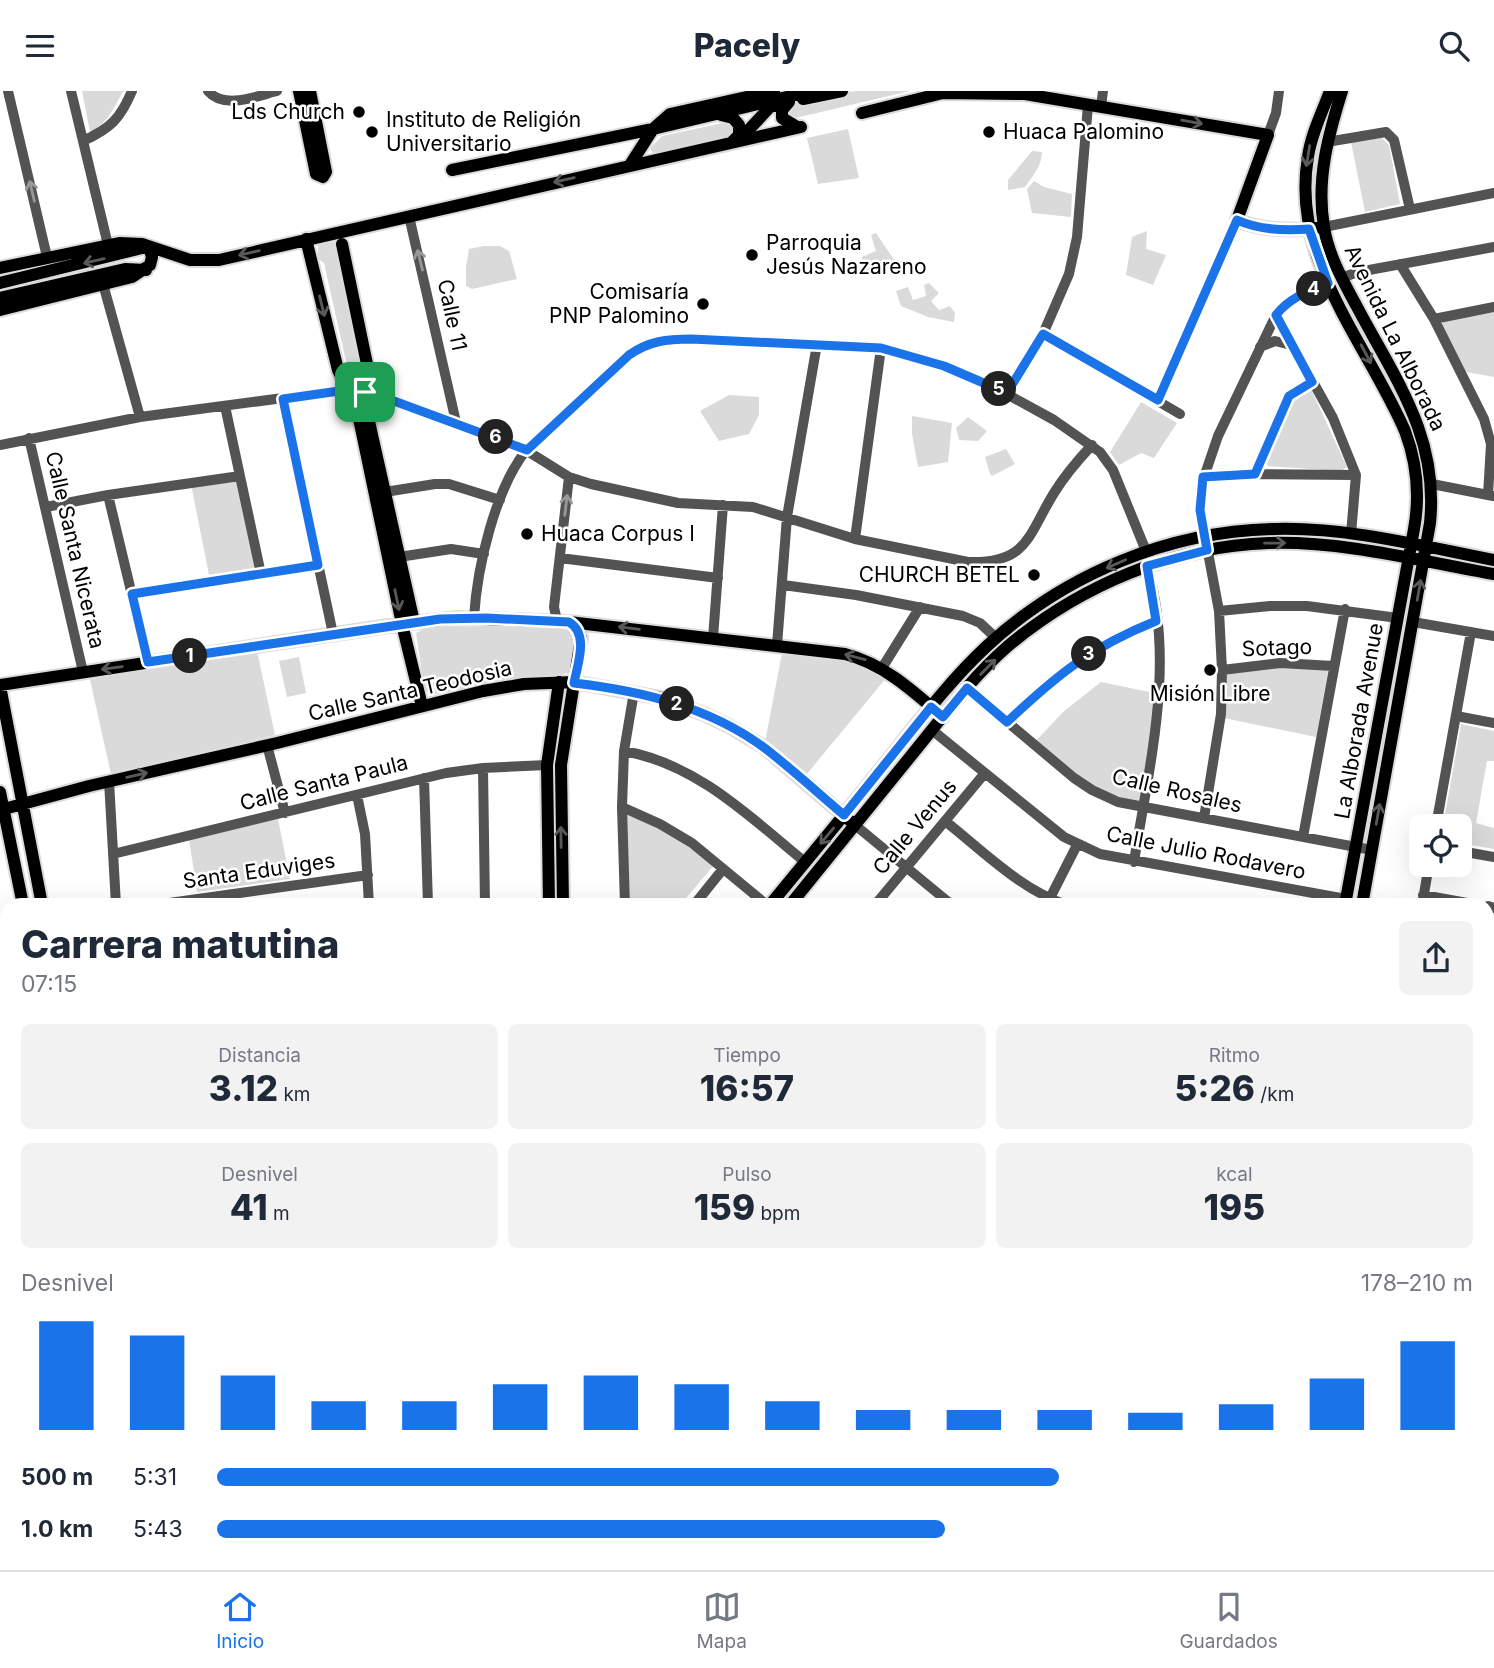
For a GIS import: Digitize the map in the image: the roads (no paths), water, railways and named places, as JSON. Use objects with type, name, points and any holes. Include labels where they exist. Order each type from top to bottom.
[{"type":"main road","points":[[299,91],[316,174],[320,178],[326,172],[310,91]]},
{"type":"main road","points":[[631,165],[653,129],[670,114],[774,91]]},
{"type":"main road","points":[[452,170],[653,129],[812,91]]},
{"type":"main road","points":[[735,141],[770,107],[842,91]]},
{"type":"main road","name":"Avenida La Alborada","points":[[1330,91],[1310,143],[1307,160],[1305,189],[1309,229],[1328,283],[1398,415],[1412,451],[1417,504],[1411,545]]},
{"type":"main road","name":"Avenida La Alborada","points":[[1342,91],[1327,142],[1322,180],[1324,227],[1342,278],[1420,428],[1432,484],[1423,561]]},
{"type":"main road","points":[[862,113],[941,92],[1017,93],[1268,135],[1237,220],[1250,226],[1270,229],[1324,227]]},
{"type":"main road","points":[[0,268],[108,244],[133,242],[184,259],[204,262],[219,260],[799,127],[782,118],[782,110],[789,102]]},
{"type":"main road","points":[[716,115],[737,121],[740,130],[735,141]]},
{"type":"main road","points":[[626,134],[639,149],[657,158]]},
{"type":"main road","points":[[306,239],[338,370],[357,409],[408,623]]},
{"type":"main road","points":[[342,244],[367,364],[366,408],[399,557],[422,706]]},
{"type":"main road","points":[[0,310],[132,277],[146,270],[152,261],[149,247]]},
{"type":"main road","points":[[0,283],[149,247]]},
{"type":"main road","points":[[0,298],[125,269],[146,270]]},
{"type":"main road","points":[[771,898],[805,862],[962,671],[996,638],[1030,612],[1073,585],[1146,551],[1204,537],[1275,529],[1351,534],[1494,560]]},
{"type":"main road","points":[[796,898],[967,688],[1006,648],[1091,590],[1147,566],[1207,550],[1269,543],[1348,547],[1494,574]]},
{"type":"main road","name":"La Alborada Avenue","points":[[1347,898],[1411,545]]},
{"type":"main road","name":"La Alborada Avenue","points":[[1363,898],[1423,561]]},
{"type":"main road","points":[[41,898],[0,686],[408,623],[474,618],[563,621],[714,634],[845,654],[870,661],[882,668],[943,717]]},
{"type":"main road","points":[[563,621],[578,629],[581,638],[561,765],[563,898]]},
{"type":"main road","points":[[549,898],[547,765],[559,682]]},
{"type":"main road","name":"Calle Santa Teodosia","points":[[2,810],[109,781],[505,686],[559,682],[661,698],[729,726],[764,747],[855,825]]},
{"type":"main road","points":[[0,792],[21,898]]},
{"type":"street","points":[[8,91],[47,257]]},
{"type":"street","points":[[71,91],[108,244]]},
{"type":"street","points":[[83,141],[113,123],[123,111],[132,91]]},
{"type":"street","points":[[208,91],[216,99],[223,101],[277,91]]},
{"type":"street","points":[[1007,393],[1043,334],[1073,258],[1094,106],[1103,91]]},
{"type":"street","points":[[1268,135],[1276,113],[1279,91]]},
{"type":"street","points":[[1327,142],[1386,132],[1394,140],[1410,209]]},
{"type":"street","points":[[1324,227],[1494,193]]},
{"type":"street","name":"Calle 11","points":[[409,216],[456,422]]},
{"type":"street","points":[[1158,400],[1237,220]]},
{"type":"street","points":[[1342,278],[1358,272],[1494,247]]},
{"type":"street","points":[[1401,264],[1434,319],[1484,419],[1492,444],[1491,496],[1432,484]]},
{"type":"street","points":[[1204,818],[1219,724],[1222,670],[1219,611],[1200,510],[1203,477],[1218,436],[1276,315],[1299,295],[1328,283]]},
{"type":"street","points":[[103,284],[140,417]]},
{"type":"street","points":[[1434,319],[1494,307]]},
{"type":"street","points":[[1276,315],[1333,418],[1356,475],[1351,534]]},
{"type":"street","points":[[1043,334],[1180,414]]},
{"type":"street","points":[[474,618],[484,554],[509,476],[527,450],[629,355],[649,343],[661,340],[881,348],[944,366],[1007,393],[1066,427],[1092,445],[1107,460],[1114,470],[1146,551]]},
{"type":"street","points":[[1260,348],[1275,341],[1291,345]]},
{"type":"street","points":[[777,645],[787,517],[817,344]]},
{"type":"street","points":[[855,539],[881,348]]},
{"type":"street","points":[[1255,474],[1289,396],[1312,382]]},
{"type":"street","points":[[0,445],[140,417],[349,391],[365,392],[456,422],[527,450],[569,477],[669,502],[753,507],[855,539],[968,562],[983,562],[1007,556],[1029,539],[1062,481],[1092,445]]},
{"type":"street","points":[[283,399],[333,634]]},
{"type":"street","points":[[225,406],[261,574]]},
{"type":"street","name":"Calle Santa Nicerata","points":[[29,438],[83,672]]},
{"type":"street","points":[[1203,477],[1255,474],[1356,475]]},
{"type":"street","points":[[46,507],[108,495],[240,477]]},
{"type":"street","points":[[563,621],[554,607],[569,477]]},
{"type":"street","points":[[385,492],[449,484],[500,500]]},
{"type":"street","points":[[108,495],[148,662]]},
{"type":"street","points":[[714,634],[723,505]]},
{"type":"street","points":[[399,557],[451,549],[484,554]]},
{"type":"street","points":[[560,558],[718,578]]},
{"type":"street","points":[[132,594],[318,565]]},
{"type":"street","points":[[1134,862],[1158,720],[1158,643],[1147,566]]},
{"type":"street","points":[[783,585],[856,595],[973,619],[996,638]]},
{"type":"street","points":[[1219,611],[1270,606],[1345,609],[1398,618]]},
{"type":"street","points":[[882,668],[920,607]]},
{"type":"street","points":[[1303,837],[1345,609]]},
{"type":"street","points":[[1007,722],[1050,681],[1073,664],[1119,636],[1156,621]]},
{"type":"street","points":[[1413,622],[1494,636]]},
{"type":"street","points":[[1137,629],[1150,633],[1158,643]]},
{"type":"street","points":[[1438,814],[1471,632]]},
{"type":"street","name":"Sotago","points":[[1222,670],[1280,663],[1333,666]]},
{"type":"street","name":"Calle Rosales","points":[[967,688],[1073,778],[1118,802],[1372,850]]},
{"type":"street","points":[[625,898],[622,807],[624,751],[634,692]]},
{"type":"street","points":[[1456,716],[1494,723]]},
{"type":"street","name":"Calle Julio Rodavero","points":[[932,730],[1077,845],[1134,862],[1325,898]]},
{"type":"street","points":[[267,745],[285,813]]},
{"type":"street","points":[[624,751],[662,761],[710,786],[736,804],[805,862]]},
{"type":"street","name":"Calle Santa Paula","points":[[113,854],[424,778],[483,768],[547,765]]},
{"type":"street","points":[[483,768],[485,898]]},
{"type":"street","name":"Calle Venus","points":[[881,898],[985,773]]},
{"type":"street","points":[[424,778],[428,898]]},
{"type":"street","points":[[109,781],[116,898]]},
{"type":"street","points":[[357,795],[365,834],[369,898]]},
{"type":"street","points":[[622,807],[673,831],[760,898]]},
{"type":"street","points":[[945,821],[1043,898]]},
{"type":"street","points":[[855,825],[944,898]]},
{"type":"street","points":[[1050,898],[1077,845]]},
{"type":"street","points":[[1472,853],[1494,857]]},
{"type":"street","points":[[700,898],[723,869]]},
{"type":"street","name":"Santa Eduviges","points":[[205,898],[368,875]]},
{"type":"street","points":[[1423,898],[1427,877]]},
{"type":"place","name":"Lds Church","points":[[359,112]]},
{"type":"place","name":"Instituto de Religión Universitario","points":[[372,132]]},
{"type":"place","name":"Huaca Palomino","points":[[989,132]]},
{"type":"place","name":"Parroquia Jesús Nazareno","points":[[752,255]]},
{"type":"place","name":"Comisaría PNP Palomino","points":[[703,304]]},
{"type":"place","name":"Huaca Corpus I","points":[[527,534]]},
{"type":"place","name":"CHURCH BETEL","points":[[1034,575]]},
{"type":"place","name":"Misión Libre","points":[[1210,670]]}]
